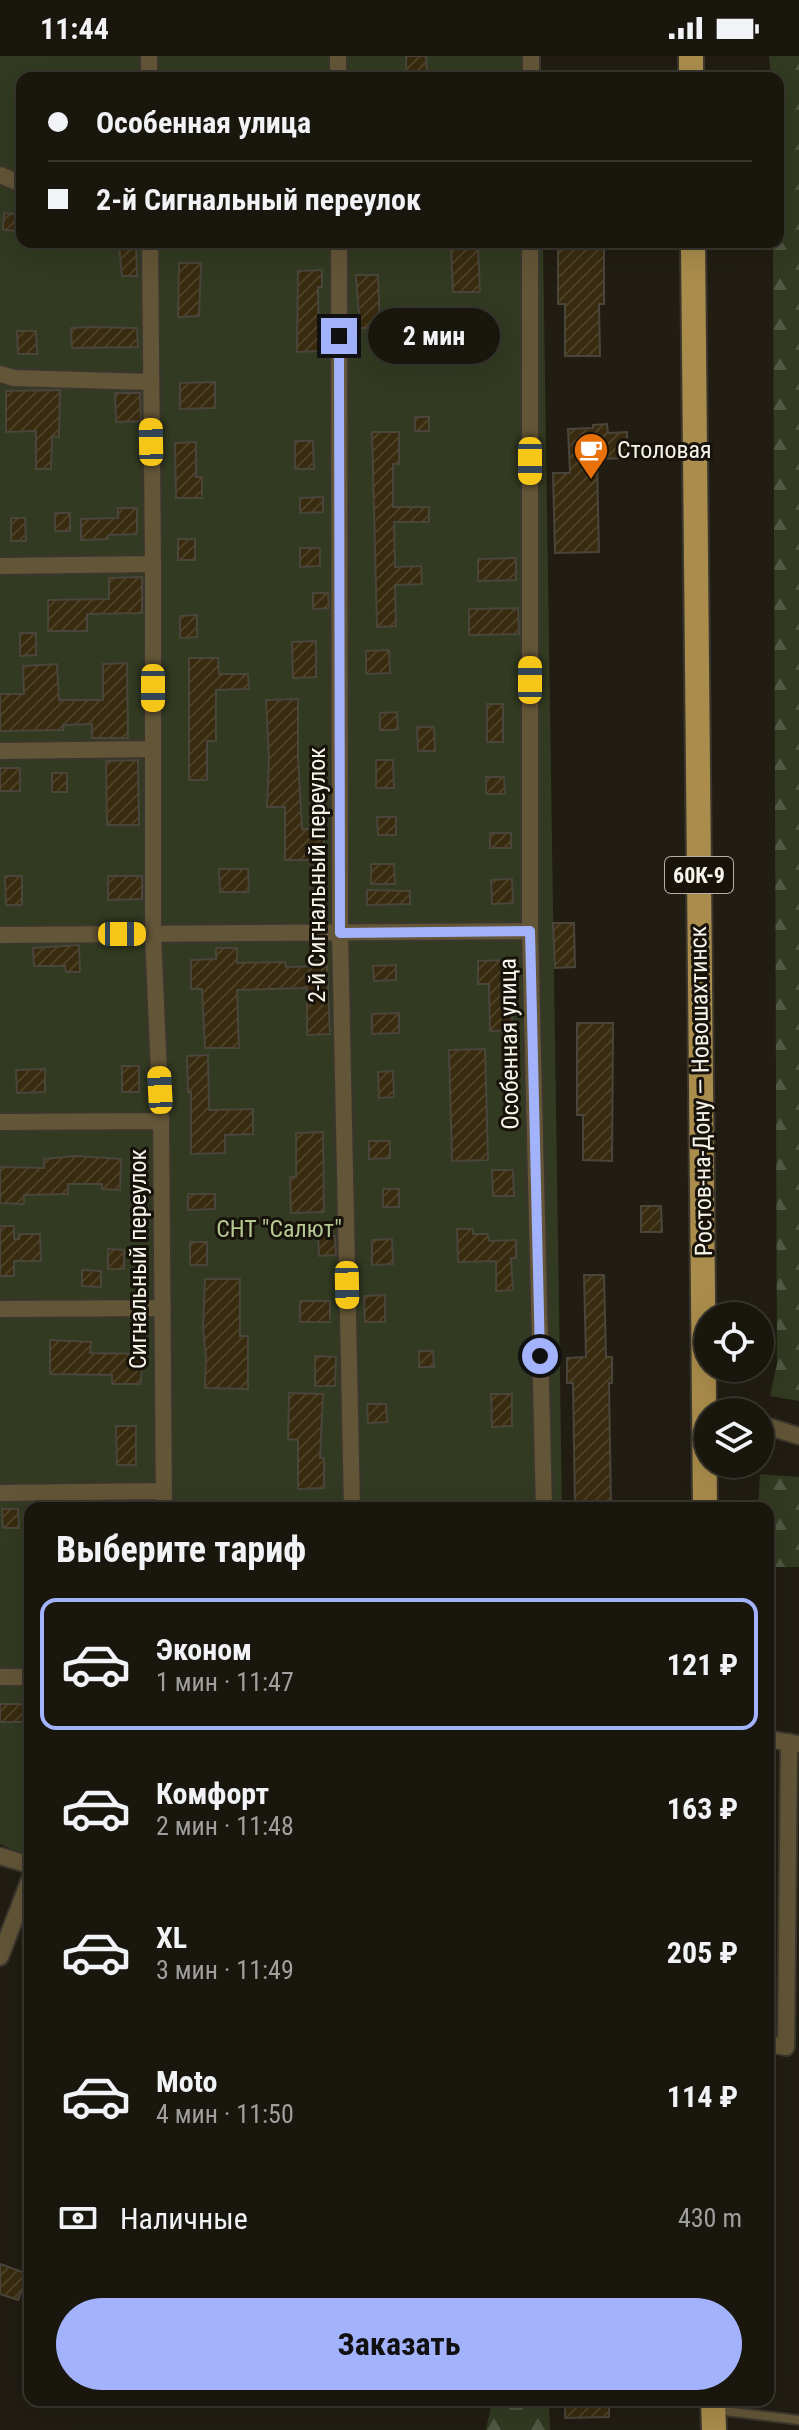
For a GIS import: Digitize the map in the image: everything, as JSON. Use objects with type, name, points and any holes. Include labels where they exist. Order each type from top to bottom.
[{"type":"main road","name":"Ростов-на-Дону — Новошахтинск","points":[[693,248],[706,1398]]},
{"type":"main road","name":"Ростов-на-Дону — Новошахтинск","points":[[705,1478],[705,1502]]},
{"type":"street","name":"Сигнальный переулок","points":[[150,248],[153,934],[161,1121],[164,1499]]},
{"type":"street","name":"2-й Сигнальный переулок","points":[[339,248],[340,933],[352,1502]]},
{"type":"street","name":"Особенная улица","points":[[530,248],[530,931],[544,1502]]},
{"type":"street","points":[[0,374],[14,378],[150,382]]},
{"type":"street","points":[[0,566],[153,564]]},
{"type":"street","points":[[0,751],[152,749]]},
{"type":"street","points":[[0,935],[530,931]]},
{"type":"street","points":[[0,1122],[161,1121]]},
{"type":"street","points":[[0,1309],[163,1308]]},
{"type":"street","points":[[774,1428],[799,1436]]},
{"type":"street","points":[[0,1493],[164,1499]]},
{"type":"street","points":[[0,1677],[24,1677]]},
{"type":"street","points":[[774,1740],[794,1743],[786,2047],[774,2045]]},
{"type":"street","points":[[0,1856],[24,1863]]},
{"type":"street","points":[[0,1957],[24,1895]]},
{"type":"lane","points":[[713,2413],[799,2420]]},
{"type":"green space","name":"СНТ \"Салют\"","points":[[0,56],[540,56],[540,72],[16,72],[16,248],[543,248],[562,1502],[24,1502],[24,1854],[0,1844]]},
{"type":"green space","points":[[769,56],[799,56],[799,1401],[770,1396],[777,1364],[773,248],[784,248],[784,72],[770,72]]},
{"type":"green space","points":[[774,1475],[799,1477],[799,1567],[774,1567],[774,1502],[758,1502],[760,1478],[774,1478]]},
{"type":"green space","points":[[491,2406],[549,2406],[550,2430],[486,2430]]},
{"type":"building","points":[[406,56],[426,56],[427,72],[406,72]]},
{"type":"building","points":[[4,213],[16,214],[16,231],[3,230]]},
{"type":"building","points":[[119,248],[136,248],[137,276],[122,276]]},
{"type":"building","points":[[451,248],[478,248],[480,292],[453,292]]},
{"type":"building","points":[[558,248],[604,248],[604,304],[599,304],[600,356],[565,356],[565,304],[558,304]]},
{"type":"building","points":[[179,263],[201,263],[199,316],[178,317]]},
{"type":"building","points":[[322,270],[322,287],[318,287],[319,351],[297,352],[298,271]]},
{"type":"building","points":[[356,275],[378,275],[380,328],[360,328]]},
{"type":"building","points":[[71,328],[137,328],[138,347],[72,348]]},
{"type":"building","points":[[476,330],[490,330],[491,348],[477,348]]},
{"type":"building","points":[[17,331],[36,331],[37,354],[18,354]]},
{"type":"building","points":[[215,382],[215,408],[180,409],[180,383]]},
{"type":"building","points":[[60,390],[59,437],[52,436],[51,469],[36,469],[36,431],[6,432],[6,391]]},
{"type":"building","points":[[115,393],[140,393],[141,421],[116,422]]},
{"type":"building","points":[[415,417],[429,417],[429,431],[415,431]]},
{"type":"building","points":[[607,424],[608,433],[627,432],[628,458],[597,459],[599,552],[555,553],[553,473],[570,473],[568,429]]},
{"type":"building","points":[[372,432],[399,432],[399,464],[393,464],[393,507],[429,507],[429,522],[394,522],[395,567],[421,566],[422,584],[395,585],[396,626],[377,627]]},
{"type":"building","points":[[295,441],[313,441],[314,469],[295,469]]},
{"type":"building","points":[[196,442],[196,477],[202,477],[202,498],[176,498],[175,443]]},
{"type":"building","points":[[323,497],[323,512],[300,513],[300,498]]},
{"type":"building","points":[[118,508],[137,508],[137,534],[81,540],[81,519],[118,518]]},
{"type":"building","points":[[55,513],[70,513],[70,531],[55,531]]},
{"type":"building","points":[[11,518],[25,518],[26,541],[11,541]]},
{"type":"building","points":[[178,539],[195,539],[195,560],[178,560]]},
{"type":"building","points":[[300,548],[320,548],[320,566],[300,567]]},
{"type":"building","points":[[516,558],[516,580],[478,581],[478,559]]},
{"type":"building","points":[[142,577],[142,613],[87,614],[87,631],[48,631],[48,600],[109,599],[109,578]]},
{"type":"building","points":[[313,593],[328,593],[329,608],[313,609]]},
{"type":"building","points":[[518,608],[519,634],[469,635],[469,609]]},
{"type":"building","points":[[197,615],[197,637],[180,638],[180,616]]},
{"type":"building","points":[[20,633],[36,633],[36,655],[20,656]]},
{"type":"building","points":[[316,641],[316,677],[293,678],[292,642]]},
{"type":"building","points":[[389,650],[390,673],[366,674],[366,651]]},
{"type":"building","points":[[189,658],[218,658],[219,674],[248,674],[249,689],[216,690],[216,741],[207,741],[207,780],[189,780]]},
{"type":"building","points":[[127,663],[128,738],[92,738],[92,724],[63,725],[63,730],[0,731],[0,694],[24,694],[23,666],[57,664],[59,700],[103,700],[103,664]]},
{"type":"building","points":[[298,699],[302,829],[324,829],[324,860],[285,860],[285,807],[267,807],[269,759],[266,700]]},
{"type":"building","points":[[487,704],[503,704],[503,742],[487,742]]},
{"type":"building","points":[[397,712],[398,730],[380,730],[380,713]]},
{"type":"building","points":[[417,727],[434,727],[435,751],[418,751]]},
{"type":"building","points":[[138,760],[139,825],[107,825],[106,761]]},
{"type":"building","points":[[376,760],[393,760],[394,788],[376,788]]},
{"type":"building","points":[[0,768],[20,768],[20,791],[0,791]]},
{"type":"building","points":[[52,773],[67,773],[67,792],[52,792]]},
{"type":"building","points":[[486,777],[504,777],[505,794],[486,794]]},
{"type":"building","points":[[377,817],[396,817],[396,835],[378,835]]},
{"type":"building","points":[[490,833],[511,833],[511,848],[490,848]]},
{"type":"building","points":[[371,864],[394,864],[395,884],[371,884]]},
{"type":"building","points":[[219,869],[248,869],[249,892],[220,892]]},
{"type":"building","points":[[5,876],[22,876],[22,905],[6,905]]},
{"type":"building","points":[[108,876],[142,876],[142,899],[108,900]]},
{"type":"building","points":[[512,879],[513,903],[492,904],[491,880]]},
{"type":"building","points":[[367,890],[410,891],[410,904],[367,905]]},
{"type":"building","points":[[553,923],[574,923],[575,967],[555,968]]},
{"type":"building","points":[[79,945],[80,972],[66,972],[65,966],[34,966],[33,948]]},
{"type":"building","points":[[216,948],[237,948],[237,963],[285,962],[286,967],[327,966],[330,1034],[307,1035],[307,988],[237,990],[239,1048],[205,1048],[202,989],[191,989],[191,960],[216,959]]},
{"type":"building","points":[[506,960],[507,1005],[512,1005],[512,1030],[490,1031],[489,984],[478,984],[478,961]]},
{"type":"building","points":[[396,965],[396,980],[374,981],[373,966]]},
{"type":"building","points":[[399,1013],[399,1033],[372,1034],[372,1014]]},
{"type":"building","points":[[577,1023],[613,1023],[612,1161],[583,1160],[583,1115],[577,1115]]},
{"type":"building","points":[[485,1049],[488,1160],[452,1161],[449,1050]]},
{"type":"building","points":[[208,1055],[209,1110],[253,1109],[253,1134],[225,1135],[225,1153],[191,1154],[191,1092],[188,1092],[187,1056]]},
{"type":"building","points":[[122,1066],[139,1066],[139,1092],[122,1092]]},
{"type":"building","points":[[45,1069],[45,1092],[17,1093],[16,1070]]},
{"type":"building","points":[[393,1071],[394,1097],[379,1098],[378,1072]]},
{"type":"building","points":[[323,1132],[324,1212],[291,1213],[290,1177],[296,1177],[296,1133]]},
{"type":"building","points":[[369,1141],[390,1141],[390,1158],[369,1159]]},
{"type":"building","points":[[76,1156],[121,1159],[120,1190],[102,1189],[102,1184],[68,1184],[68,1194],[24,1195],[24,1204],[0,1203],[0,1167],[44,1168],[44,1159]]},
{"type":"building","points":[[492,1170],[513,1170],[514,1196],[493,1196]]},
{"type":"building","points":[[383,1189],[399,1189],[399,1207],[383,1207]]},
{"type":"building","points":[[188,1194],[215,1194],[215,1209],[188,1210]]},
{"type":"building","points":[[641,1206],[661,1206],[662,1232],[641,1232]]},
{"type":"building","points":[[0,1226],[14,1226],[14,1239],[19,1239],[19,1234],[40,1234],[41,1261],[14,1261],[14,1276],[0,1276]]},
{"type":"building","points":[[457,1229],[473,1229],[473,1234],[488,1234],[489,1241],[516,1240],[516,1258],[511,1258],[513,1290],[496,1291],[496,1261],[458,1262]]},
{"type":"building","points":[[318,1236],[335,1236],[336,1255],[319,1256]]},
{"type":"building","points":[[392,1239],[393,1264],[372,1265],[372,1240]]},
{"type":"building","points":[[190,1242],[207,1242],[207,1265],[190,1265]]},
{"type":"building","points":[[108,1249],[124,1250],[124,1269],[108,1269]]},
{"type":"building","points":[[82,1270],[101,1271],[101,1287],[82,1286]]},
{"type":"building","points":[[584,1275],[604,1275],[606,1357],[612,1357],[612,1383],[609,1383],[611,1502],[575,1502],[573,1383],[567,1383],[567,1358],[586,1357]]},
{"type":"building","points":[[205,1279],[240,1279],[240,1336],[248,1336],[248,1389],[205,1388]]},
{"type":"building","points":[[385,1295],[385,1322],[365,1322],[364,1296]]},
{"type":"building","points":[[300,1301],[330,1301],[330,1322],[300,1322]]},
{"type":"building","points":[[50,1340],[91,1342],[90,1353],[142,1354],[141,1384],[112,1384],[112,1375],[50,1374]]},
{"type":"building","points":[[419,1351],[433,1351],[434,1367],[419,1367]]},
{"type":"building","points":[[315,1356],[336,1357],[335,1386],[315,1386]]},
{"type":"building","points":[[289,1393],[323,1394],[320,1458],[324,1458],[324,1488],[298,1489],[298,1440],[288,1439]]},
{"type":"building","points":[[491,1394],[512,1394],[512,1426],[492,1427]]},
{"type":"building","points":[[367,1404],[386,1404],[387,1422],[368,1423]]},
{"type":"building","points":[[116,1426],[136,1426],[136,1465],[117,1465]]},
{"type":"building","points":[[2,1509],[18,1509],[19,1528],[3,1528]]},
{"type":"building","points":[[0,1704],[24,1704],[24,1722],[0,1722]]},
{"type":"building","points":[[0,2264],[24,2273],[24,2284],[18,2300],[0,2294]]},
{"type":"building","points":[[565,2406],[609,2406],[609,2417],[565,2418]]},
{"type":"place","name":"Столовая","points":[[591,481]]},
{"type":"route","points":[[339,336],[340,933],[530,931],[540,1356]]}]
